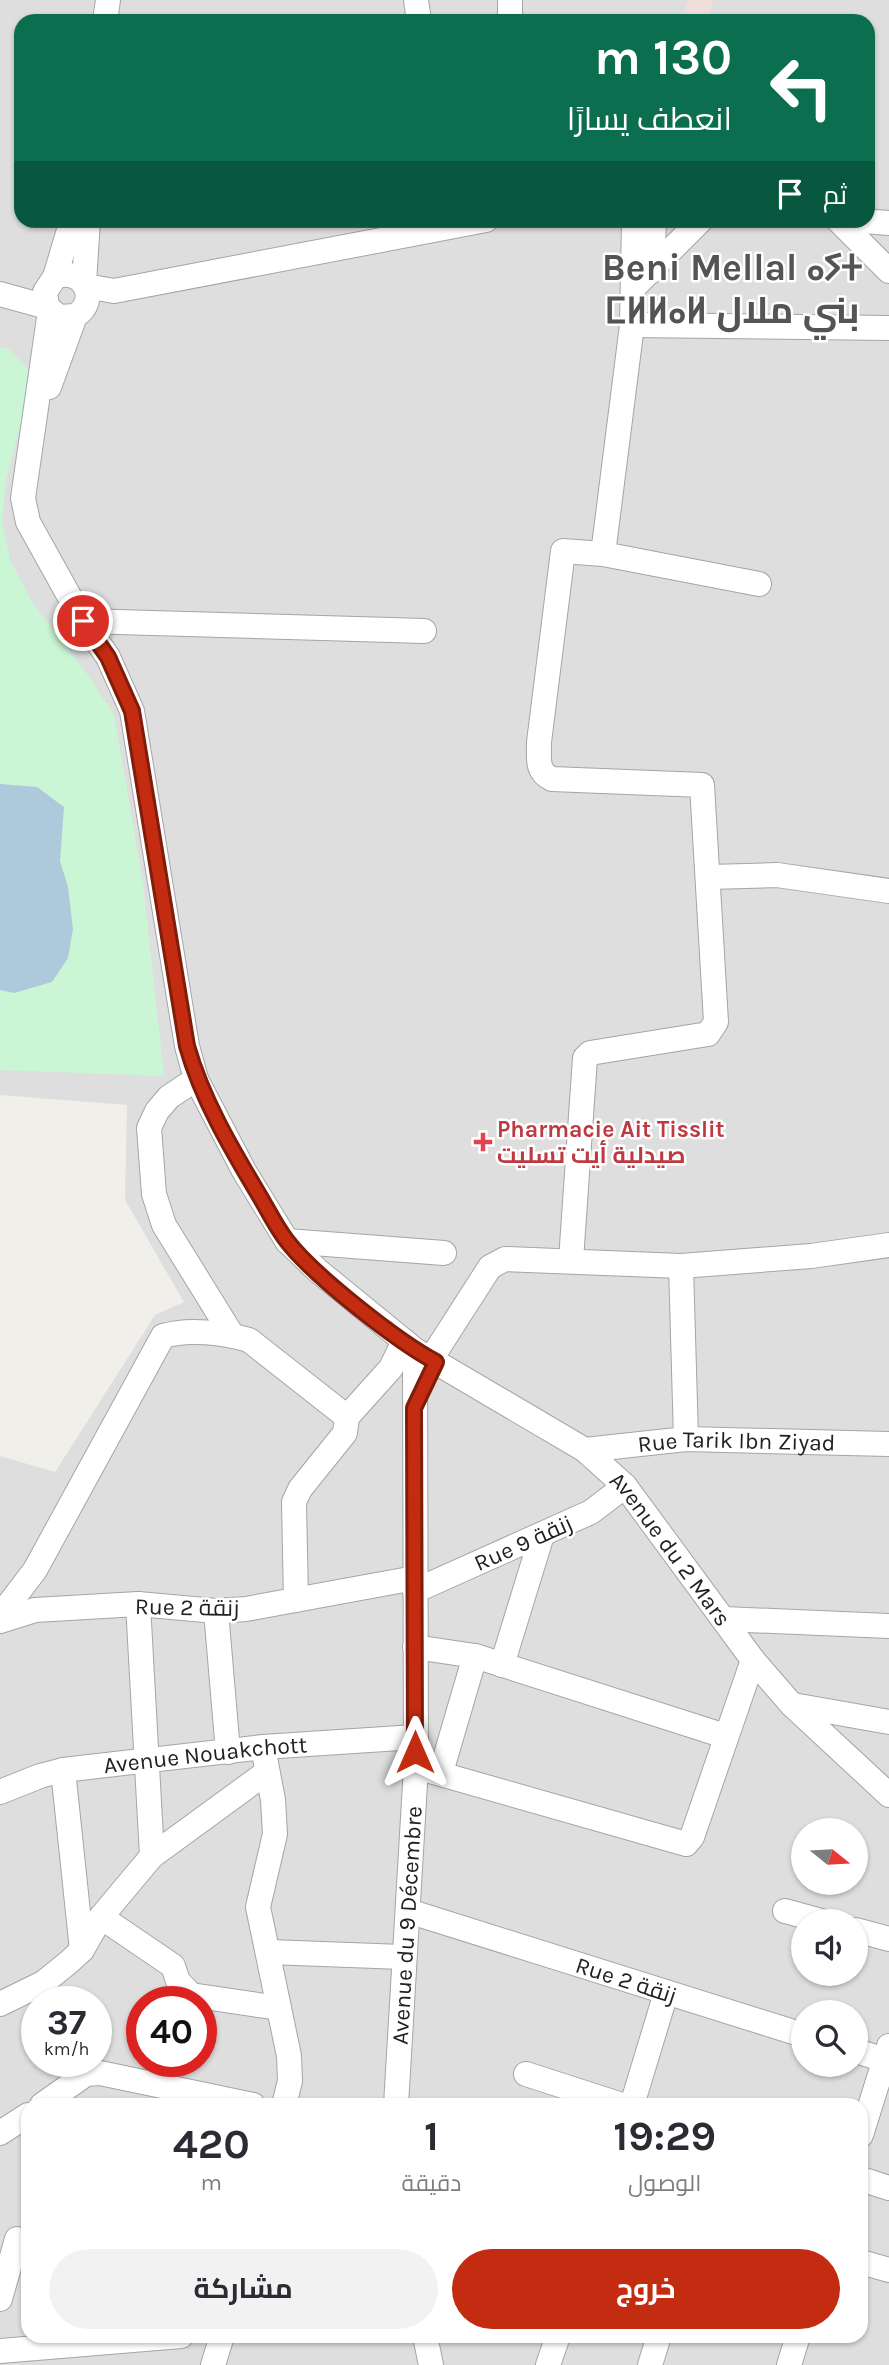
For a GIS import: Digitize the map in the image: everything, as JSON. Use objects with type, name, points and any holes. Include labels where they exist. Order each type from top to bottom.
[{"type":"street","points":[[34,424],[50,295],[70,228]]},
{"type":"street","points":[[34,424],[83,298],[87,228]]},
{"type":"street","points":[[50,295],[59,317],[83,298],[444,228]]},
{"type":"street","points":[[635,228],[643,279]]},
{"type":"street","points":[[603,554],[632,325],[653,228]]},
{"type":"street","points":[[643,279],[693,228]]},
{"type":"street","points":[[846,228],[889,271]]},
{"type":"street","points":[[0,292],[50,295],[74,275],[83,298]]},
{"type":"street","points":[[632,325],[889,328]]},
{"type":"street","name":"Avenue du 2 Mars","points":[[34,424],[24,483],[28,522],[83,621],[108,657],[132,711],[184,1033],[196,1079],[244,1171],[287,1241],[317,1270],[421,1353],[585,1450],[625,1486],[752,1660],[792,1705],[889,1795]]},
{"type":"street","points":[[571,1260],[585,1058],[590,1053],[708,1034],[714,1029],[716,1022],[702,785],[552,779],[545,776],[539,767],[539,742],[563,551],[603,554],[759,584]]},
{"type":"street","points":[[83,621],[424,631]]},
{"type":"street","points":[[709,877],[777,875],[889,891]]},
{"type":"street","points":[[196,1079],[163,1104],[149,1128],[153,1194],[164,1225],[232,1335]]},
{"type":"street","points":[[287,1241],[444,1253]]},
{"type":"street","points":[[296,1600],[294,1502],[307,1478],[345,1433],[347,1417],[391,1368],[421,1353],[497,1261],[515,1257],[681,1266],[811,1256],[889,1245]]},
{"type":"street","points":[[681,1266],[686,1440]]},
{"type":"street","points":[[0,1618],[35,1570],[163,1336],[175,1332],[232,1335],[258,1345],[347,1417]]},
{"type":"street","name":"Avenue du 9 Décembre","points":[[396,2098],[416,1767],[414,1408],[421,1353]]},
{"type":"street","name":"Rue Tarik Ibn Ziyad","points":[[585,1450],[686,1440],[889,1444]]},
{"type":"street","name":"Rue 9 زنقة","points":[[415,1584],[542,1535],[590,1512],[625,1486]]},
{"type":"street","points":[[502,1665],[542,1535]]},
{"type":"street","name":"Rue 2 زنقة","points":[[0,1618],[35,1610],[138,1604],[216,1611],[415,1584]]},
{"type":"street","points":[[138,1604],[152,1856]]},
{"type":"street","points":[[216,1611],[228,1752]]},
{"type":"street","points":[[723,1619],[889,1626]]},
{"type":"street","points":[[415,1647],[475,1656],[725,1736]]},
{"type":"street","points":[[441,1772],[475,1656]]},
{"type":"street","points":[[416,1767],[686,1844],[692,1837],[752,1660]]},
{"type":"street","points":[[792,1705],[889,1722]]},
{"type":"street","name":"Avenue Nouakchott","points":[[0,1792],[63,1770],[263,1747],[415,1737]]},
{"type":"street","points":[[263,1747],[273,1800],[275,1834],[258,1908],[289,2056],[290,2081],[286,2098]]},
{"type":"street","points":[[63,1770],[82,1950]]},
{"type":"street","points":[[0,2004],[43,1983],[82,1950],[101,1917],[152,1856],[267,1772]]},
{"type":"street","name":"Rue 2 زنقة","points":[[408,1911],[791,2031]]},
{"type":"street","points":[[785,1911],[791,1913]]},
{"type":"street","points":[[101,1917],[173,1966],[178,1981],[191,1995],[279,2008]]},
{"type":"street","points":[[868,1933],[889,1939]]},
{"type":"street","points":[[269,1952],[403,1957]]},
{"type":"street","points":[[634,2098],[666,1993]]},
{"type":"street","points":[[868,2052],[887,2053],[868,2113]]},
{"type":"street","points":[[59,2098],[86,2074],[100,2073],[220,2098]]},
{"type":"street","points":[[526,2074],[600,2098]]},
{"type":"street","points":[[0,2133],[21,2120]]},
{"type":"street","points":[[868,2181],[889,2188]]},
{"type":"street","points":[[0,2299],[15,2238]]},
{"type":"street","points":[[868,2264],[889,2270]]},
{"type":"street","points":[[0,2351],[97,2343]]},
{"type":"street","points":[[213,2365],[220,2343]]},
{"type":"street","points":[[426,2343],[431,2365]]},
{"type":"street","points":[[548,2365],[556,2343]]},
{"type":"street","points":[[650,2365],[657,2343]]},
{"type":"street","points":[[789,2365],[795,2343]]},
{"type":"shaded area","points":[[0,0],[889,0],[889,2365],[0,2365],[0,1456],[55,1472],[155,1315],[184,1302],[125,1200],[127,1105],[0,1095]]},
{"type":"shaded area","points":[[689,0],[714,0],[708,14],[683,14]]},
{"type":"green space","points":[[0,348],[9,349],[30,371],[28,397],[6,479],[2,520],[10,560],[32,602],[87,674],[114,715],[143,882],[164,1076],[0,1070]]},
{"type":"water","points":[[0,784],[37,787],[64,807],[60,861],[68,887],[73,929],[68,958],[52,982],[14,993],[0,990]]},
{"type":"place","name":"Pharmacie Ait Tisslit صيدلية أيت تسليت","points":[[483,1142]]},
{"type":"district","name":"Beni Mellal ⴰⵢⵜ ⵎⵍⵍⴰⵍ بني ملال","points":[[732,288]]},
{"type":"route","points":[[83,621],[108,657],[132,711],[187,1046],[196,1079],[244,1171],[287,1241],[350,1298],[415,1350],[436,1362],[414,1408],[415,1752]]}]
